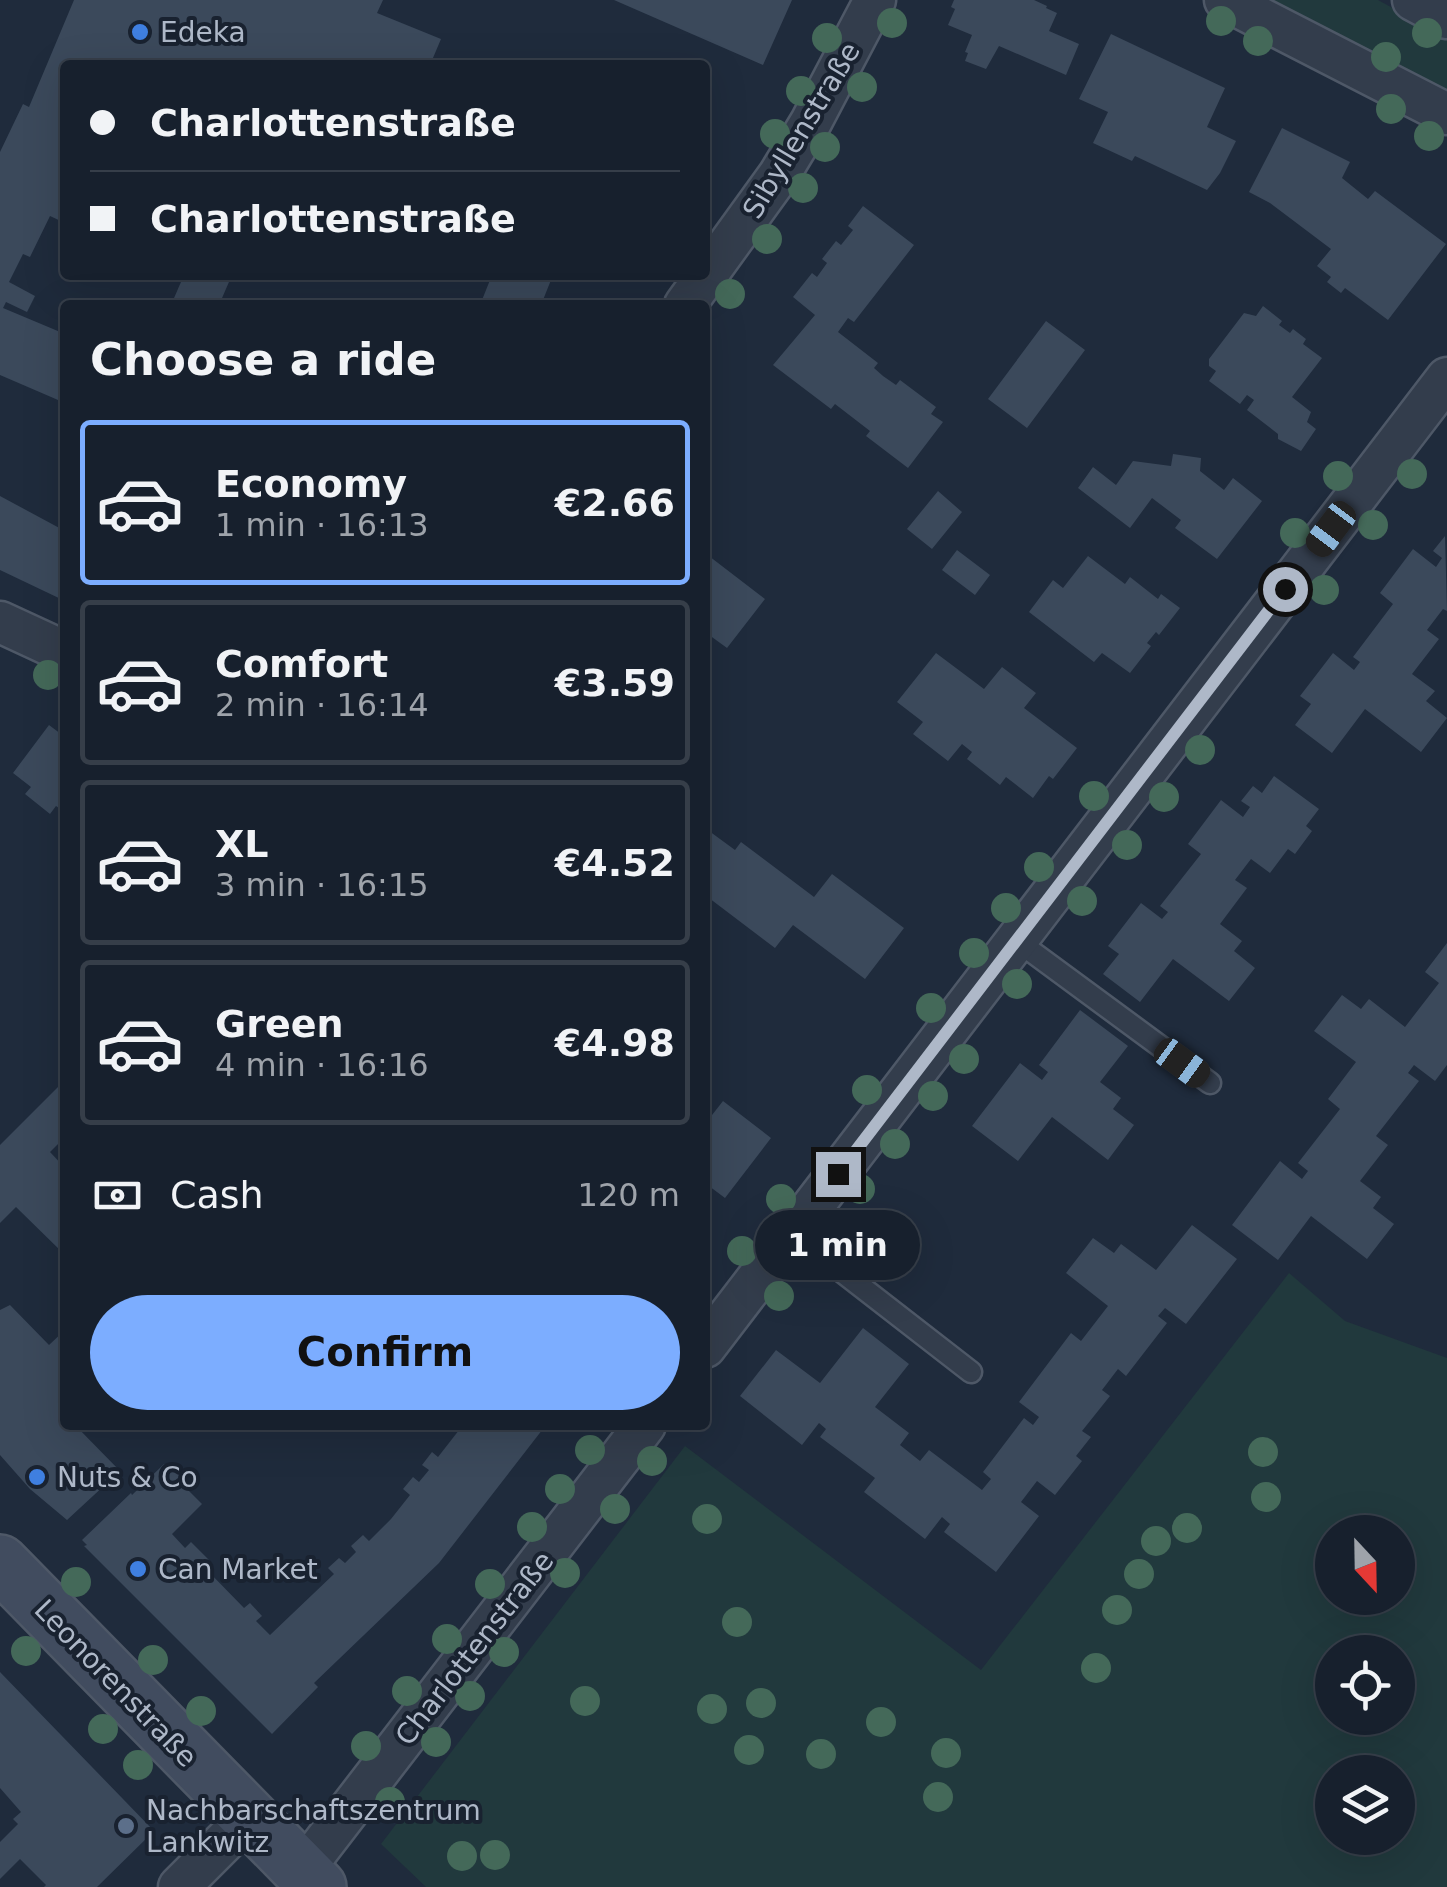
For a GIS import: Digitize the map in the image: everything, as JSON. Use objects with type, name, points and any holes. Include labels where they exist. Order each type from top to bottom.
[{"type":"main road","name":"Leonorenstraße","points":[[0,1564],[310,1879]]},
{"type":"street","name":"Sibyllenstraße","points":[[710,270],[811,122],[874,0]]},
{"type":"street","points":[[1225,0],[1447,114]]},
{"type":"street","points":[[1413,0],[1447,18]]},
{"type":"street","points":[[710,1340],[1447,378]]},
{"type":"street","points":[[0,622],[60,650]]},
{"type":"street","name":"Charlottenstraße","points":[[310,1879],[641,1430]]},
{"type":"street","points":[[178,1887],[248,1818]]},
{"type":"lane","points":[[1016,940],[1210,1083]]},
{"type":"lane","points":[[792,1232],[972,1372]]},
{"type":"green space","points":[[1269,0],[1378,0],[1447,38],[1447,93]]},
{"type":"green space","points":[[1289,1273],[1345,1321],[1447,1358],[1447,1887],[426,1887],[381,1844],[685,1446],[981,1670]]},
{"type":"building","points":[[74,0],[383,0],[377,13],[441,39],[432,60],[60,60],[60,221],[50,216],[30,257],[23,254],[9,282],[35,296],[27,312],[6,302],[3,308],[60,332],[60,401],[0,375],[0,152],[23,104],[29,107]]},
{"type":"building","points":[[614,0],[792,0],[763,65]]},
{"type":"building","points":[[954,0],[1034,0],[1047,6],[1057,13],[1049,31],[1079,44],[1066,75],[999,46],[986,69],[965,61],[972,35],[948,25],[955,9],[951,7]]},
{"type":"building","points":[[1111,34],[1225,88],[1207,127],[1236,141],[1207,190],[1135,156],[1132,161],[1093,143],[1108,112],[1079,99]]},
{"type":"building","points":[[1282,128],[1350,162],[1342,178],[1368,199],[1375,191],[1446,244],[1388,320],[1345,288],[1341,293],[1327,282],[1331,277],[1317,266],[1331,249],[1249,192]]},
{"type":"building","points":[[863,206],[914,245],[854,322],[848,318],[838,332],[878,363],[874,368],[883,376],[896,385],[900,380],[936,407],[931,414],[943,422],[908,468],[866,436],[870,431],[835,404],[831,409],[773,365],[815,315],[793,297],[812,273],[817,277],[827,263],[822,259],[836,241],[841,245],[853,230],[848,226]]},
{"type":"building","points":[[182,280],[230,280],[221,300],[173,300]]},
{"type":"building","points":[[490,280],[551,280],[543,300],[482,300]]},
{"type":"building","points":[[1263,306],[1282,321],[1279,325],[1306,339],[1303,344],[1322,358],[1292,397],[1311,412],[1307,422],[1316,429],[1301,451],[1278,439],[1278,434],[1247,410],[1254,400],[1247,395],[1240,404],[1209,381],[1216,371],[1209,366],[1209,359],[1244,313],[1256,316]]},
{"type":"building","points":[[1046,321],[1085,350],[1027,428],[988,399]]},
{"type":"building","points":[[1173,454],[1201,458],[1200,471],[1224,490],[1233,478],[1262,501],[1217,559],[1175,528],[1181,520],[1152,498],[1130,528],[1078,488],[1093,467],[1116,485],[1133,461],[1171,466]]},
{"type":"building","points":[[938,491],[962,512],[932,549],[907,529]]},
{"type":"building","points":[[0,496],[60,528],[60,599],[0,570]]},
{"type":"building","points":[[1445,536],[1447,611],[1443,609],[1427,630],[1439,639],[1412,674],[1435,691],[1426,701],[1447,718],[1421,752],[1365,709],[1332,753],[1295,725],[1311,704],[1300,696],[1333,653],[1354,670],[1360,662],[1353,657],[1393,604],[1380,593],[1413,549],[1436,567],[1442,558],[1433,551]]},
{"type":"building","points":[[957,550],[990,575],[975,595],[942,570]]},
{"type":"building","points":[[1088,556],[1125,584],[1130,577],[1158,599],[1161,594],[1180,608],[1159,635],[1156,632],[1147,643],[1151,646],[1130,673],[1102,653],[1094,662],[1029,612],[1053,580],[1063,588]]},
{"type":"building","points":[[710,557],[765,599],[727,648],[710,636]]},
{"type":"building","points":[[936,653],[984,689],[1002,667],[1036,693],[1024,708],[1077,748],[1033,798],[1006,777],[1000,785],[967,759],[972,752],[962,744],[948,761],[913,734],[923,722],[897,702]]},
{"type":"building","points":[[49,725],[60,733],[60,809],[56,806],[50,814],[25,794],[31,787],[13,773]]},
{"type":"building","points":[[1274,776],[1319,809],[1306,826],[1312,831],[1295,854],[1288,849],[1270,873],[1251,859],[1235,880],[1247,888],[1220,924],[1242,941],[1234,951],[1255,968],[1229,1001],[1173,959],[1140,1002],[1103,974],[1119,954],[1108,946],[1141,903],[1162,919],[1168,912],[1160,906],[1201,854],[1188,844],[1221,800],[1243,817],[1250,807],[1241,801],[1253,786],[1262,793]]},
{"type":"building","points":[[710,832],[735,850],[741,842],[814,897],[832,874],[904,928],[865,979],[793,925],[775,948],[710,899]]},
{"type":"building","points":[[1447,943],[1447,1065],[1435,1081],[1414,1065],[1408,1073],[1419,1081],[1376,1136],[1388,1145],[1360,1181],[1381,1197],[1373,1208],[1394,1224],[1367,1259],[1311,1216],[1278,1260],[1232,1225],[1280,1161],[1302,1179],[1308,1171],[1298,1163],[1340,1109],[1328,1099],[1356,1062],[1314,1031],[1342,995],[1361,1009],[1369,999],[1405,1027],[1439,983],[1425,972]]},
{"type":"building","points":[[1080,1010],[1128,1046],[1100,1082],[1121,1098],[1113,1109],[1134,1125],[1108,1160],[1052,1117],[1018,1161],[972,1126],[1020,1063],[1042,1080],[1048,1072],[1039,1065]]},
{"type":"building","points":[[60,1085],[60,1142],[50,1152],[60,1163],[60,1250],[16,1207],[0,1223],[0,1145]]},
{"type":"building","points":[[723,1101],[771,1138],[725,1198],[710,1187],[710,1118]]},
{"type":"building","points":[[1192,1225],[1237,1259],[1186,1324],[1165,1308],[1158,1316],[1167,1323],[1126,1376],[1118,1369],[1102,1390],[1110,1396],[1082,1431],[1091,1437],[1076,1456],[1082,1461],[1055,1495],[1037,1481],[1021,1502],[1039,1516],[996,1572],[944,1532],[950,1524],[942,1517],[925,1539],[864,1492],[875,1478],[820,1437],[826,1429],[819,1423],[802,1445],[740,1396],[776,1350],[820,1383],[863,1328],[909,1364],[875,1407],[909,1433],[900,1445],[920,1461],[929,1450],[982,1490],[991,1479],[983,1472],[1024,1418],[1033,1425],[1039,1417],[1019,1402],[1071,1333],[1081,1341],[1108,1306],[1066,1273],[1093,1238],[1114,1253],[1121,1244],[1156,1270]]},
{"type":"building","points":[[10,1305],[49,1345],[60,1335],[60,1430],[80,1430],[120,1471],[67,1520],[30,1489],[0,1455],[0,1310]]},
{"type":"building","points":[[459,1430],[542,1430],[439,1563],[314,1683],[318,1687],[272,1734],[82,1540],[164,1464],[169,1469],[174,1464],[185,1475],[179,1481],[202,1504],[172,1534],[185,1548],[191,1542],[212,1563],[206,1569],[244,1608],[250,1603],[262,1616],[256,1621],[270,1635],[334,1574],[328,1568],[339,1558],[345,1563],[356,1552],[351,1546],[363,1535],[369,1541],[391,1519],[410,1495],[403,1489],[413,1477],[419,1482],[429,1470],[422,1465],[432,1452],[438,1457]]},
{"type":"building","points":[[0,1672],[154,1831],[97,1887],[44,1887],[20,1859],[0,1879],[0,1842],[18,1824],[13,1819],[21,1812],[0,1788]]},
{"type":"place","name":"Edeka","points":[[140,32]]},
{"type":"place","name":"Nuts & Co","points":[[37,1477]]},
{"type":"place","name":"Can Market","points":[[138,1569]]},
{"type":"place","name":"Nachbarschaftszentrum Lankwitz","points":[[126,1826]]},
{"type":"route","points":[[838,1174],[1285,589]]}]
